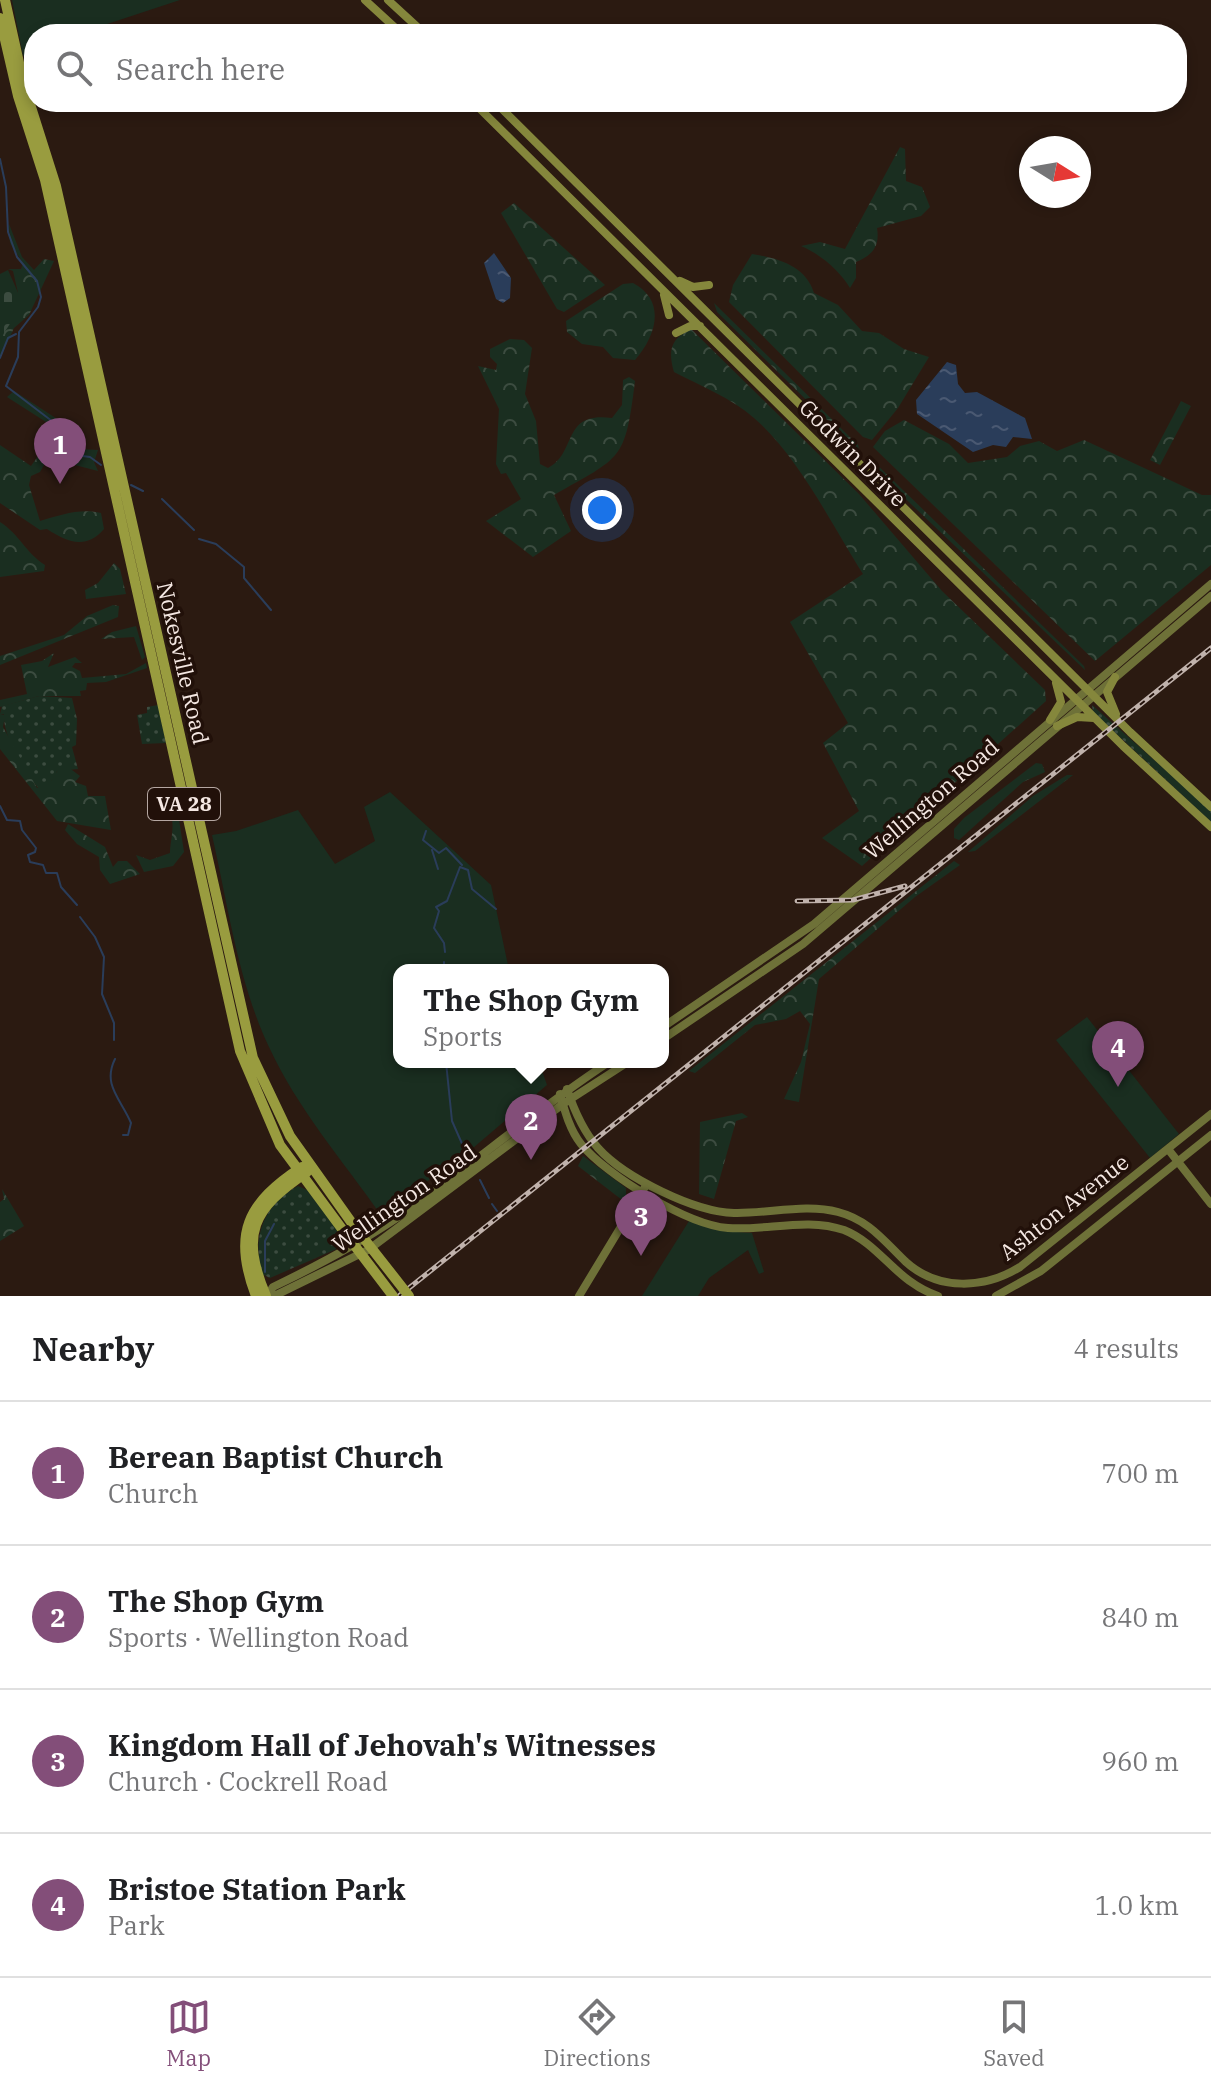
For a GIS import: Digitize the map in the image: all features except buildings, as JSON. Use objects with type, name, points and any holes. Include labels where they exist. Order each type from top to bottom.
[{"type":"highway","name":"Nokesville Road","points":[[5,0],[24,85]]},
{"type":"highway","name":"Nokesville Road","points":[[0,18],[18,96],[45,180],[253,1058],[304,1170],[350,1229],[409,1296]]},
{"type":"highway","name":"Nokesville Road","points":[[33,112],[56,186],[166,700]]},
{"type":"highway","points":[[256,1296],[244,1256],[248,1222],[268,1192],[304,1170]]},
{"type":"highway","points":[[267,1296],[252,1258],[253,1231],[270,1200],[304,1170]]},
{"type":"highway","name":"Nokesville Road","points":[[350,1229],[393,1296]]},
{"type":"main road","points":[[365,0],[391,24]]},
{"type":"main road","points":[[388,0],[414,24]]},
{"type":"main road","name":"Godwin Drive","points":[[483,112],[1051,675],[1211,827]]},
{"type":"main road","name":"Godwin Drive","points":[[505,112],[1120,722],[1211,807]]},
{"type":"main road","points":[[671,276],[693,287],[709,285]]},
{"type":"main road","points":[[657,284],[668,302],[669,315]]},
{"type":"main road","points":[[676,333],[690,326],[700,326]]},
{"type":"main road","name":"Wellington Road","points":[[669,1023],[814,924],[1080,703],[1211,584]]},
{"type":"main road","name":"Wellington Road","points":[[1091,693],[1115,677],[1211,596]]},
{"type":"main road","points":[[1051,675],[1061,698],[1054,723]]},
{"type":"main road","points":[[1115,677],[1107,696],[1120,722]]},
{"type":"main road","points":[[1054,723],[1077,717],[1095,718]]},
{"type":"main road","name":"Wellington Road","points":[[669,1035],[803,944],[1054,723]]},
{"type":"main road","name":"Wellington Road","points":[[267,1296],[273,1287],[348,1250],[411,1208],[600,1068]]},
{"type":"main road","name":"Wellington Road","points":[[274,1296],[368,1250],[567,1102],[619,1068]]},
{"type":"main road","name":"Ashton Avenue","points":[[564,1092],[571,1128],[585,1148],[603,1166],[645,1186],[713,1210],[837,1212],[874,1229],[919,1272],[941,1281],[974,1284],[995,1280],[1020,1267],[1211,1114]]},
{"type":"main road","name":"Ashton Avenue","points":[[996,1296],[1029,1280],[1211,1135]]},
{"type":"main road","points":[[1168,1149],[1211,1204]]},
{"type":"main road","points":[[579,1296],[645,1186]]},
{"type":"main road","name":"Ashton Avenue","points":[[645,1186],[694,1219],[724,1228],[806,1225],[842,1230],[866,1243],[908,1283],[938,1296]]},
{"type":"green space","points":[[12,0],[180,0],[107,24],[24,24],[23,56]]},
{"type":"green space","points":[[900,147],[905,149],[906,181],[922,187],[930,207],[921,216],[877,228],[876,245],[871,253],[856,262],[856,278],[850,288],[828,263],[801,246],[820,242],[845,249]]},
{"type":"green space","points":[[514,203],[605,285],[564,312],[557,309],[501,213]]},
{"type":"green space","points":[[9,224],[22,257],[34,270],[44,259],[54,261],[29,315],[14,328],[0,358],[0,328],[18,293],[13,271],[8,269],[21,269],[23,263],[10,243]]},
{"type":"green space","points":[[752,254],[781,261],[798,270],[814,293],[838,305],[862,331],[879,333],[904,349],[929,357],[898,408],[872,440],[863,437],[729,302],[733,285]]},
{"type":"green space","points":[[8,270],[23,304],[0,339],[0,274]]},
{"type":"green space","points":[[633,283],[651,299],[655,319],[653,330],[635,360],[613,358],[603,347],[582,344],[567,332],[566,321],[623,284]]},
{"type":"green space","points":[[714,303],[858,445],[860,453],[717,312]]},
{"type":"green space","points":[[691,329],[859,494],[942,591],[1045,690],[1046,701],[862,866],[822,838],[859,811],[823,743],[848,723],[790,622],[863,574],[800,471],[770,434],[736,404],[674,372],[672,346]]},
{"type":"green space","points":[[510,339],[524,340],[532,348],[525,394],[536,421],[540,464],[548,468],[557,461],[577,427],[596,417],[612,418],[622,405],[623,380],[629,377],[635,381],[623,442],[607,463],[554,495],[571,531],[533,557],[486,521],[521,499],[506,473],[501,474],[496,464],[499,409],[478,366],[496,370],[497,364],[490,357],[490,349]]},
{"type":"green space","points":[[14,391],[68,426],[80,449],[98,450],[94,462],[98,471],[48,458],[40,472],[31,476],[29,485],[40,521],[78,512],[101,513],[104,529],[90,540],[76,542],[47,529],[40,530],[0,503],[0,445],[31,466],[57,429],[7,397]]},
{"type":"green space","points":[[1181,401],[1191,406],[1160,465],[1150,460]]},
{"type":"green space","points":[[904,420],[949,444],[968,463],[1007,457],[1020,446],[1039,441],[1057,451],[1084,440],[1202,495],[1211,495],[1211,565],[1095,661],[873,447],[885,431]]},
{"type":"green space","points":[[867,455],[1084,666],[1085,670],[890,484]]},
{"type":"green space","points":[[0,522],[45,565],[44,571],[0,577]]},
{"type":"green space","points":[[114,563],[120,569],[126,594],[86,599],[85,590],[98,583]]},
{"type":"green space","points":[[113,605],[119,606],[118,617],[0,665],[0,656],[64,635],[87,616]]},
{"type":"green space","points":[[136,626],[145,657],[142,660],[134,637],[101,639],[112,632]]},
{"type":"green space","points":[[54,653],[48,667],[75,657],[82,663],[75,663],[72,667],[80,671],[82,678],[126,674],[146,663],[147,668],[106,682],[87,683],[86,690],[80,691],[81,696],[39,696],[0,707],[0,700],[27,694],[21,665],[42,661]]},
{"type":"green space","points":[[39,696],[72,698],[77,719],[76,745],[72,747],[78,769],[57,771],[55,778],[40,789],[16,754],[4,714],[0,714],[2,706]]},
{"type":"green space","points":[[158,705],[166,743],[142,744],[137,715],[147,713],[147,707]]},
{"type":"green space","points":[[1092,705],[1211,810],[1211,822],[1093,712]]},
{"type":"green space","points":[[0,714],[5,715],[3,727],[37,788],[52,780],[59,768],[68,767],[80,776],[75,782],[86,786],[88,796],[105,796],[111,830],[57,821],[0,749]]},
{"type":"green space","points":[[1036,763],[1042,764],[1045,772],[1023,782],[959,840],[954,838],[954,829],[964,818]]},
{"type":"green space","points":[[1067,775],[1073,775],[975,851],[968,852],[1033,796]]},
{"type":"green space","points":[[390,792],[491,885],[508,964],[393,964],[393,1068],[541,1068],[547,1085],[473,1148],[381,1215],[307,1113],[269,1047],[242,970],[212,835],[236,831],[298,810],[335,864],[375,841],[364,807]]},
{"type":"green space","points":[[178,813],[184,852],[173,866],[144,872],[136,855],[150,860],[170,853],[171,815]]},
{"type":"green space","points":[[68,824],[105,847],[113,867],[118,861],[127,861],[140,874],[110,884],[100,870],[99,857],[77,844],[65,830]]},
{"type":"green space","points":[[954,861],[960,865],[915,897],[819,979],[799,1102],[784,1099],[801,1062],[810,1024],[800,1011],[786,1019],[755,1025],[695,1073],[689,1071]]},
{"type":"green space","points":[[1087,1017],[1179,1134],[1150,1158],[1056,1040]]},
{"type":"green space","points":[[742,1113],[748,1117],[736,1121],[714,1199],[699,1194],[700,1122]]},
{"type":"green space","points":[[583,1156],[626,1188],[626,1203],[578,1166]]},
{"type":"green space","points":[[298,1186],[307,1190],[348,1244],[270,1278],[262,1274],[259,1260],[263,1223],[276,1203]]},
{"type":"green space","points":[[2,1189],[24,1226],[0,1241],[0,1202],[4,1199]]},
{"type":"green space","points":[[689,1221],[723,1231],[752,1233],[764,1272],[759,1274],[748,1250],[709,1278],[698,1296],[642,1296]]},
{"type":"water","points":[[494,253],[511,278],[510,298],[503,303],[496,299],[484,263]]},
{"type":"water","points":[[947,362],[956,365],[958,384],[965,393],[977,392],[1025,418],[1032,439],[1013,437],[1006,447],[993,445],[973,452],[917,414],[916,400]]},
{"type":"waterway","points":[[0,159],[6,187],[8,232],[17,257],[37,281],[41,297],[38,307],[19,332],[18,357],[6,386],[61,428],[72,440],[75,455],[90,457],[101,465]]},
{"type":"waterway","points":[[0,358],[8,338],[16,334]]},
{"type":"waterway","points":[[131,485],[143,491]]},
{"type":"waterway","points":[[162,499],[194,530]]},
{"type":"waterway","points":[[199,539],[216,544],[244,567],[244,578],[271,610]]},
{"type":"waterway","points":[[0,806],[7,820],[20,821],[22,830],[36,848],[28,855],[30,862],[43,865],[46,873],[57,873],[61,887],[77,905]]},
{"type":"waterway","points":[[426,831],[423,840],[439,853],[446,848],[462,865]]},
{"type":"waterway","points":[[432,850],[438,869]]},
{"type":"waterway","points":[[445,952],[444,943],[434,928],[439,911],[436,907],[447,901],[460,867],[468,870],[472,889],[496,909]]},
{"type":"waterway","points":[[80,917],[95,937],[104,957],[102,994],[114,1023],[114,1040]]},
{"type":"waterway","points":[[115,1059],[112,1084],[131,1123],[128,1135],[123,1135]]},
{"type":"waterway","points":[[447,1068],[452,1121],[467,1155]]},
{"type":"waterway","points":[[480,1180],[489,1198]]},
{"type":"waterway","points":[[492,1204],[497,1211]]},
{"type":"waterway","points":[[265,1272],[265,1241],[274,1224]]},
{"type":"railway","points":[[399,1296],[1211,648]]},
{"type":"railway","points":[[797,901],[853,900],[905,886]]},
{"type":"place","name":"Berean Baptist Church","points":[[60,484]]},
{"type":"place","name":"Bristoe Station Park","points":[[1118,1087]]},
{"type":"place","name":"The Shop Gym","points":[[531,1160]]},
{"type":"place","name":"Kingdom Hall of Jehovah's Witnesses","points":[[641,1256]]}]
